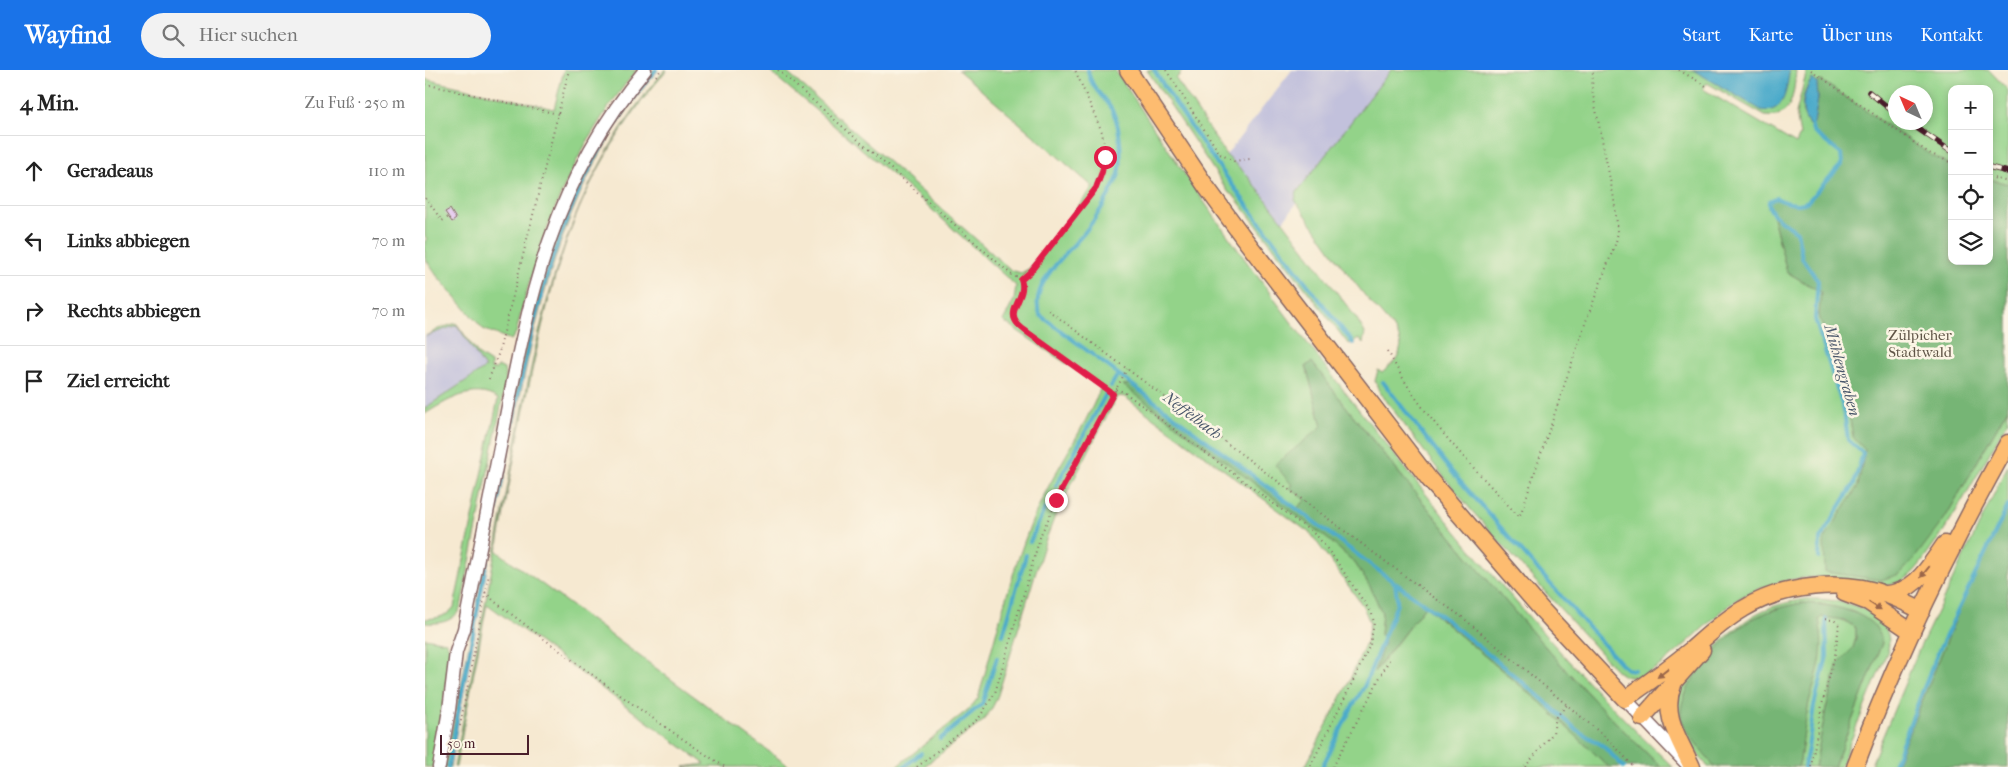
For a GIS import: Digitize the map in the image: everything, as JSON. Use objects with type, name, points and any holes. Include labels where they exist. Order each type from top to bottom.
[{"type":"main road","points":[[1128,70],[1207,188],[1243,237],[1429,479],[1542,610],[1625,700],[1665,671],[1727,620],[1743,609],[1782,592],[1851,586],[1886,594],[1922,611]]},
{"type":"main road","points":[[1855,767],[1912,632],[1974,504],[2008,442]]},
{"type":"main road","points":[[1886,594],[1902,591],[1918,580],[1974,504]]},
{"type":"main road","points":[[1812,588],[1861,599],[1912,632]]},
{"type":"main road","points":[[1642,718],[1727,620]]},
{"type":"main road","points":[[1674,683],[1668,702],[1670,716],[1673,729],[1691,767]]},
{"type":"street","points":[[439,767],[449,710],[456,652],[464,629],[517,357],[535,282],[559,213],[581,167],[620,102],[649,76]]},
{"type":"street","points":[[1625,700],[1691,767]]},
{"type":"path","points":[[489,379],[501,342],[569,70]]},
{"type":"path","points":[[649,76],[661,70]]},
{"type":"path","points":[[777,70],[1012,275],[1021,280]]},
{"type":"path","points":[[1021,280],[1031,271],[1091,196],[1102,172],[1105,151],[1102,132],[1075,70]]},
{"type":"path","points":[[1166,70],[1221,154],[1234,161],[1250,159]]},
{"type":"path","points":[[1388,351],[1409,388],[1451,442],[1519,517],[1618,232],[1615,207],[1592,90],[1593,70]]},
{"type":"path","points":[[1679,70],[1705,86]]},
{"type":"path","points":[[1811,70],[1929,152],[1948,161]]},
{"type":"path","points":[[425,84],[558,114]]},
{"type":"path","points":[[1993,178],[2008,182]]},
{"type":"path","points":[[425,198],[442,221],[449,217]]},
{"type":"path","points":[[1021,280],[1023,291],[1014,314],[1015,320],[1027,332],[1113,394]]},
{"type":"path","points":[[1049,310],[1462,617],[1610,741],[1634,767]]},
{"type":"path","points":[[917,767],[979,718],[995,693],[1041,534],[1070,474],[1127,369]]},
{"type":"path","points":[[1116,389],[1124,392],[1317,536],[1372,614],[1375,623],[1370,645],[1309,767]]},
{"type":"path","points":[[459,730],[489,574]]},
{"type":"path","points":[[485,592],[494,601],[604,683],[725,767]]},
{"type":"path","points":[[1811,767],[1822,705],[1835,655],[1839,625],[1834,620],[1822,619]]},
{"type":"path","points":[[1333,767],[1389,660]]},
{"type":"path","points":[[1525,767],[1553,734],[1556,717],[1567,705]]},
{"type":"shaded area","points":[[1292,70],[1400,70],[1283,221],[1246,174],[1226,155]]},
{"type":"shaded area","points":[[457,325],[485,368],[425,408],[425,335]]},
{"type":"green space","points":[[564,70],[637,70],[614,99],[594,129],[561,194],[536,262],[516,333],[511,340],[483,329],[437,276],[425,258],[425,241],[427,239],[425,236],[425,79],[554,109]]},
{"type":"green space","points":[[653,70],[658,70],[622,117],[594,166],[570,216],[552,268],[524,376],[450,767],[444,767],[471,636],[518,383],[530,327],[546,271],[565,217],[588,165],[617,116]]},
{"type":"green space","points":[[665,70],[667,70],[654,86],[620,132],[629,117]]},
{"type":"green space","points":[[768,70],[784,70],[1011,270],[1021,273],[1030,268],[1093,187],[958,70],[1115,70],[1239,252],[1327,369],[1430,499],[1496,579],[1564,656],[1673,767],[1661,767],[1610,717],[1538,639],[1370,437],[1312,363],[1306,366],[1322,426],[1290,487],[1306,500],[1297,508],[1132,384],[1124,385],[1328,539],[1355,563],[1371,588],[1382,613],[1380,634],[1385,639],[1377,669],[1425,606],[1540,702],[1609,767],[1305,767],[1349,682],[1366,642],[1370,623],[1363,606],[1311,534],[1125,397],[1120,396],[1116,398],[1055,516],[1045,542],[997,698],[991,710],[982,722],[923,767],[896,767],[970,708],[978,698],[1010,585],[1033,519],[1049,485],[1094,404],[1101,387],[1003,321],[1014,300],[1016,286],[916,195]]},
{"type":"green space","points":[[1147,70],[1183,70],[1176,79],[1226,155],[1246,174],[1357,319],[1365,333],[1363,343],[1359,339],[1350,344],[1346,341],[1234,196],[1229,193]]},
{"type":"green space","points":[[1391,70],[1796,70],[1793,95],[1790,103],[1781,114],[1774,116],[1765,116],[1707,83],[1703,89],[1796,144],[1800,135],[1796,113],[1807,70],[1989,70],[2008,90],[2008,184],[1993,180],[1993,85],[1948,85],[1948,164],[1929,155],[1893,130],[1933,130],[1933,85],[1888,85],[1888,127],[1822,81],[1817,83],[1812,79],[1802,103],[1803,113],[1807,122],[1814,130],[1841,154],[1842,164],[1804,204],[1784,202],[1768,207],[1772,213],[1787,272],[1821,292],[1819,315],[1849,413],[1853,437],[1865,450],[1858,486],[1824,540],[1856,576],[1881,580],[1945,518],[2008,408],[2008,421],[1944,530],[1922,562],[1908,577],[1888,585],[1877,585],[1810,577],[1780,582],[1761,588],[1731,604],[1659,666],[1646,674],[1635,677],[1624,676],[1614,669],[1472,511],[1436,467],[1379,391],[1375,381],[1378,370],[1382,373],[1396,360],[1401,346],[1399,338],[1395,330],[1339,262],[1295,200],[1297,192]]},
{"type":"green space","name":"Zülpicher Stadtwald","points":[[1822,81],[1888,126],[1888,130],[1894,130],[1929,154],[1948,164],[1948,265],[1993,265],[1993,180],[2008,184],[2008,408],[1945,518],[1914,559],[1900,574],[1881,580],[1825,572],[1824,540],[1858,486],[1865,450],[1853,437],[1849,413],[1819,315],[1821,292],[1787,272],[1772,213],[1768,207],[1769,201],[1776,198],[1792,204],[1808,202],[1842,164],[1841,154],[1813,132],[1811,126],[1814,123],[1818,99],[1817,83]]},
{"type":"green space","points":[[563,250],[547,305],[533,366],[497,551],[790,767],[684,767],[705,764],[487,604],[456,767],[454,767],[530,372],[543,318]]},
{"type":"green space","points":[[456,323],[479,355],[491,363],[491,369],[496,369],[498,366],[504,369],[506,381],[461,607],[455,616],[446,621],[425,623],[425,619],[445,615],[454,607],[498,399],[489,395],[470,393],[451,399],[425,414],[425,408],[485,368],[457,325],[426,336],[438,329]]},
{"type":"green space","points":[[1312,362],[1389,461],[1515,612],[1586,691],[1661,767],[1609,767],[1540,702],[1425,606],[1374,672],[1385,640],[1380,635],[1382,613],[1371,588],[1355,563],[1328,539],[1123,385],[1131,384],[1297,508],[1306,500],[1290,488],[1292,485],[1275,465],[1322,426],[1306,366]]},
{"type":"green space","points":[[2008,465],[2008,509],[1962,604],[1895,767],[1870,767],[1920,647]]},
{"type":"green space","points":[[2008,509],[2008,767],[1895,767],[1962,604]]},
{"type":"green space","points":[[1806,599],[1833,601],[1862,608],[1874,615],[1883,624],[1888,636],[1888,650],[1840,767],[1834,767],[1882,643],[1870,622],[1854,612],[1821,604],[1802,603],[1775,609],[1752,619],[1739,628],[1702,668],[1701,747],[1715,767],[1708,767],[1691,745],[1678,721],[1676,703],[1679,693],[1697,667],[1710,653],[1749,619],[1769,608]]},
{"type":"green space","points":[[1802,603],[1825,605],[1851,611],[1872,623],[1879,632],[1882,643],[1834,767],[1815,767],[1826,709],[1838,663],[1853,648],[1856,628],[1844,620],[1821,617],[1819,619],[1822,643],[1820,662],[1809,702],[1798,767],[1715,767],[1690,735],[1683,722],[1681,716],[1682,704],[1687,690],[1705,662],[1741,627],[1770,611]]},
{"type":"green space","points":[[1821,617],[1840,620],[1852,625],[1856,628],[1856,638],[1853,648],[1838,663],[1826,709],[1815,767],[1798,767],[1809,702],[1820,662],[1821,632],[1819,619]]},
{"type":"green space","points":[[425,638],[446,642],[451,652],[434,767],[425,767]]},
{"type":"water","points":[[1693,70],[1789,70],[1789,73],[1783,99],[1775,109],[1769,111],[1761,110]]},
{"type":"water","points":[[1812,79],[1817,83],[1818,99],[1814,123],[1810,126],[1804,115],[1803,102],[1806,90]]},
{"type":"building","points":[[450,209],[456,219],[452,222],[445,212]]},
{"type":"waterway","points":[[448,767],[522,374],[550,266],[569,214],[592,164],[621,116],[656,70]]},
{"type":"waterway","name":"Neffelbach","points":[[1088,70],[1092,82],[1113,112],[1118,126],[1120,146],[1119,173],[1094,220],[1060,259],[1044,281],[1039,292],[1038,304],[1040,315],[1395,583],[1397,604],[1364,687],[1322,767]]},
{"type":"waterway","points":[[1154,70],[1225,175],[1353,343]]},
{"type":"waterway","name":"Mühlengraben","points":[[1811,121],[1813,132],[1841,154],[1842,164],[1808,201],[1792,204],[1776,198],[1769,201],[1769,206],[1774,215],[1797,232],[1802,258],[1818,281],[1815,319],[1844,411],[1848,440],[1863,453],[1854,484],[1820,539],[1819,558]]},
{"type":"waterway","points":[[1111,386],[1118,374]]},
{"type":"waterway","points":[[1383,382],[1452,472],[1620,663],[1627,669],[1634,670]]},
{"type":"waterway","points":[[1056,486],[1106,394]]},
{"type":"waterway","points":[[1893,767],[1938,652],[2008,506]]},
{"type":"waterway","points":[[1030,542],[1045,508]]},
{"type":"waterway","points":[[1003,635],[1026,555]]},
{"type":"waterway","points":[[1395,583],[1444,618],[1539,696],[1578,731],[1602,745],[1624,767]]},
{"type":"waterway","name":"Mühlengraben","points":[[1804,767],[1814,705],[1827,656],[1826,619]]},
{"type":"waterway","points":[[940,739],[982,704],[997,658]]},
{"type":"waterway","points":[[904,767],[921,753]]},
{"type":"railway","points":[[1869,92],[1888,107]]},
{"type":"railway","points":[[1920,130],[1948,149]]},
{"type":"railway","points":[[1993,168],[2008,172]]},
{"type":"route","points":[[1056,500],[1113,394],[1027,332],[1015,320],[1014,314],[1023,291],[1021,280],[1031,271],[1091,196],[1102,172],[1105,157]]}]
